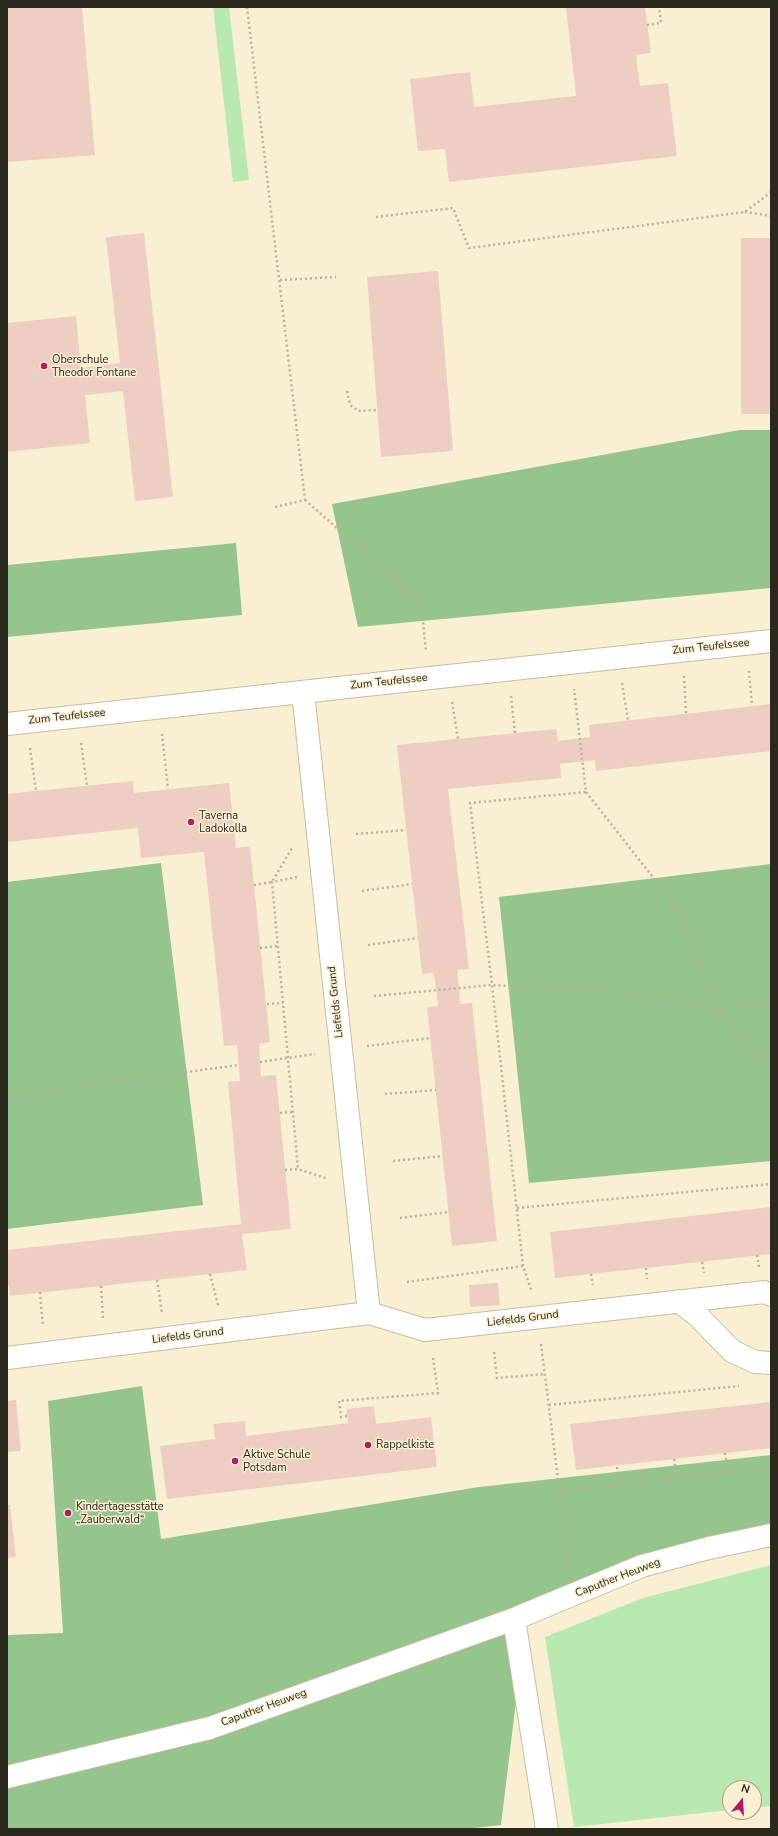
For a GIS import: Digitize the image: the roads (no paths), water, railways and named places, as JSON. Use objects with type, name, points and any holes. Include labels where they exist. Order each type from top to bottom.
[{"type":"street","name":"Zum Teufelssee","points":[[7,724],[771,641]]},
{"type":"street","name":"Liefelds Grund","points":[[303,692],[369,1313]]},
{"type":"street","name":"Liefelds Grund","points":[[7,1358],[369,1313],[425,1330],[764,1292],[771,1294]]},
{"type":"street","points":[[679,1301],[698,1316],[732,1351],[755,1362],[771,1364]]},
{"type":"street","name":"Caputher Heuweg","points":[[7,1777],[210,1728],[514,1619],[642,1566],[710,1548],[771,1535]]},
{"type":"street","points":[[514,1619],[547,1829]]},
{"type":"place","name":"Oberschule Theodor Fontane","points":[[44,366]]},
{"type":"place","name":"Taverna Ladokolla","points":[[191,822]]},
{"type":"place","name":"Rappelkiste","points":[[368,1445]]},
{"type":"place","name":"Aktive Schule Potsdam","points":[[235,1461]]},
{"type":"place","name":"Kindertagesstätte „Zauberwald“","points":[[68,1513]]}]
